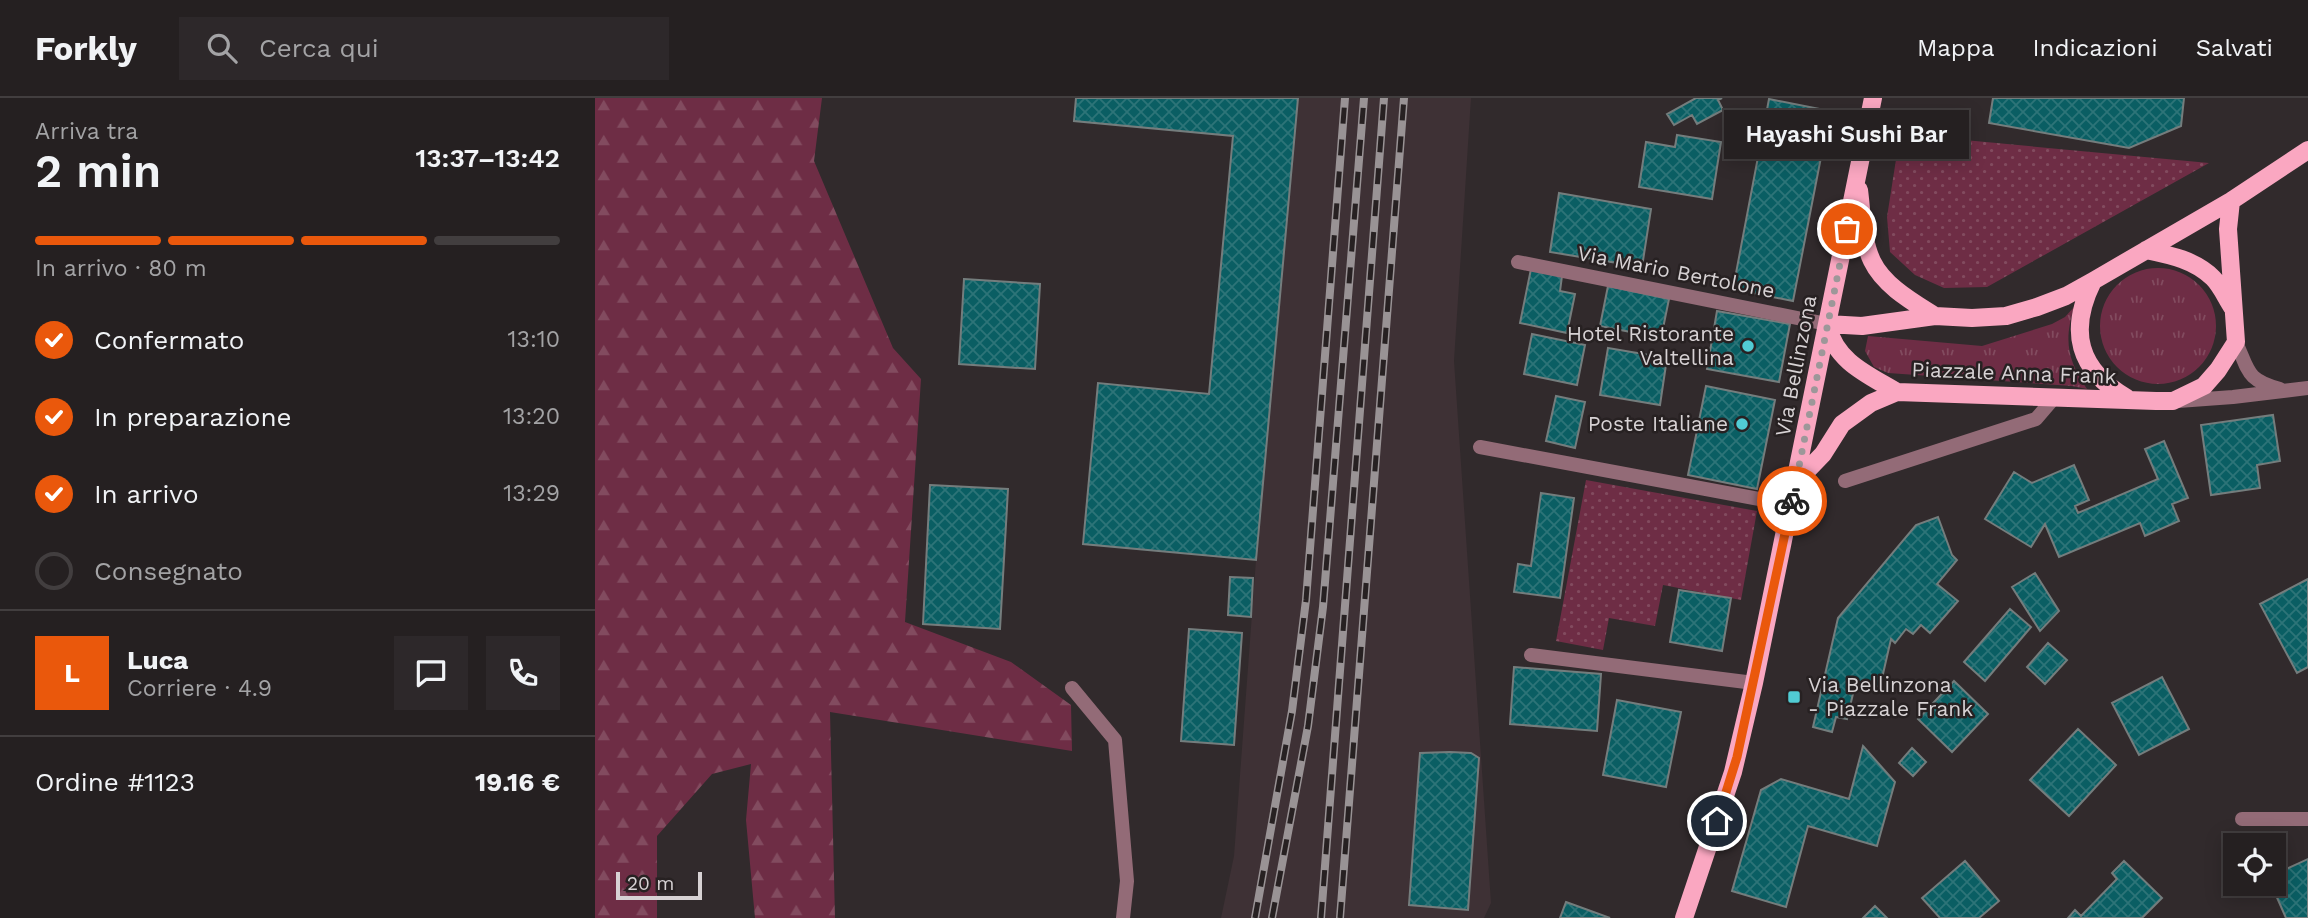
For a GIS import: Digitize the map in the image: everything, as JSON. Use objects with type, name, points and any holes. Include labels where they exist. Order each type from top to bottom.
[{"type":"main road","name":"Via Bellinzona","points":[[1684,918],[1733,772],[1754,683],[1873,98]]},
{"type":"main road","points":[[1827,324],[1862,326],[1935,316],[2006,316],[2066,296],[2231,201],[2308,150]]},
{"type":"main road","points":[[1857,176],[1867,246],[1873,263],[1901,294],[1935,316]]},
{"type":"main road","points":[[2093,281],[2082,302],[2079,319],[2083,350],[2093,370],[2109,388],[2129,400],[2173,401],[2204,386],[2236,342],[2228,229],[2231,201]]},
{"type":"main road","points":[[2146,250],[2181,257],[2215,279],[2234,310]]},
{"type":"main road","name":"Piazzale Anna Frank","points":[[1827,324],[1831,342],[1838,353],[1853,366],[1898,392]]},
{"type":"main road","name":"Piazzale Anna Frank","points":[[1796,482],[1823,454],[1842,424],[1871,404],[1898,392],[2129,400]]},
{"type":"street","name":"Via Mario Bertolone","points":[[1518,262],[1827,324]]},
{"type":"street","points":[[2236,342],[2253,378],[2262,385],[2284,391]]},
{"type":"street","points":[[2173,401],[2308,388]]},
{"type":"street","points":[[1845,481],[2036,419],[2055,398]]},
{"type":"street","points":[[1480,447],[1791,505]]},
{"type":"street","points":[[1531,654],[1754,683]]},
{"type":"street","points":[[1072,688],[1115,740],[1127,881],[1123,918]]},
{"type":"street","points":[[2242,819],[2308,819]]},
{"type":"shaded area","points":[[1298,98],[1471,98],[1454,361],[1491,903],[1484,918],[1221,918],[1234,856],[1256,560]]},
{"type":"green space","points":[[595,98],[822,98],[814,161],[893,348],[921,379],[905,622],[1011,662],[1071,705],[1072,751],[830,712],[835,918],[755,918],[746,820],[751,764],[712,774],[657,836],[657,918],[595,918]]},
{"type":"green space","points":[[1900,134],[2209,163],[1987,287],[1944,288],[1915,275],[1890,252],[1887,217]]},
{"type":"green space","points":[[2158,268],[2180,272],[2199,285],[2212,304],[2216,326],[2212,348],[2199,367],[2180,380],[2158,384],[2136,380],[2117,367],[2104,348],[2100,326],[2104,304],[2117,285],[2136,272]]},
{"type":"green space","points":[[2074,307],[2069,330],[2069,350],[2087,389],[1888,373],[1874,367],[1865,351],[1868,336],[1982,346],[2052,324],[2065,317]]},
{"type":"green space","points":[[1586,480],[1757,511],[1741,600],[1663,585],[1655,626],[1609,618],[1603,650],[1556,641]]},
{"type":"building","points":[[1076,98],[1298,98],[1256,560],[1083,544],[1098,383],[1209,394],[1233,136],[1074,121]]},
{"type":"building","points":[[1696,98],[1722,98],[1718,100],[1723,110],[1697,124],[1692,115],[1674,125],[1667,114]]},
{"type":"building","points":[[1993,98],[2184,98],[2181,126],[2129,148],[1989,123]]},
{"type":"building","points":[[1769,99],[1830,111],[1793,301],[1733,289]]},
{"type":"building","points":[[1677,135],[1721,142],[1712,199],[1639,187],[1646,142],[1675,147]]},
{"type":"building","points":[[1559,193],[1651,209],[1642,267],[1550,252]]},
{"type":"building","points":[[1531,269],[1562,276],[1560,291],[1575,294],[1567,333],[1520,323]]},
{"type":"building","points":[[964,279],[1040,284],[1035,369],[959,364]]},
{"type":"building","points":[[1608,286],[1669,299],[1661,338],[1600,326]]},
{"type":"building","name":"Hotel Ristorante Valtellina","points":[[1717,311],[1790,324],[1779,382],[1707,369]]},
{"type":"building","points":[[1532,334],[1585,345],[1577,385],[1524,374]]},
{"type":"building","points":[[1608,348],[1667,358],[1660,405],[1600,395]]},
{"type":"building","points":[[1706,386],[1775,400],[1757,489],[1688,475]]},
{"type":"building","points":[[1556,396],[1585,402],[1575,448],[1546,441]]},
{"type":"building","points":[[2273,415],[2280,461],[2257,465],[2260,488],[2211,495],[2201,425]]},
{"type":"building","points":[[2164,441],[2188,498],[2172,504],[2179,521],[2145,536],[2140,523],[2059,557],[2045,524],[2031,547],[1985,519],[2014,472],[2032,483],[2074,465],[2089,500],[2075,506],[2078,513],[2158,479],[2145,449]]},
{"type":"building","points":[[930,485],[1008,489],[1000,629],[923,624]]},
{"type":"building","points":[[1541,493],[1574,498],[1560,598],[1514,592],[1518,564],[1531,566]]},
{"type":"building","points":[[1938,517],[1952,555],[1957,560],[1937,584],[1958,601],[1930,633],[1921,625],[1913,634],[1906,629],[1895,643],[1891,639],[1880,687],[1856,681],[1847,719],[1836,717],[1832,732],[1813,727],[1838,618],[1916,525]]},
{"type":"building","points":[[2035,573],[2059,611],[2040,631],[2012,587]]},
{"type":"building","points":[[1230,577],[1253,578],[1251,617],[1228,615]]},
{"type":"building","points":[[2308,579],[2308,667],[2297,673],[2260,604]]},
{"type":"building","points":[[1679,590],[1731,598],[1722,651],[1670,642]]},
{"type":"building","points":[[2010,609],[2031,627],[1985,681],[1964,662]]},
{"type":"building","points":[[1189,629],[1242,633],[1234,745],[1181,741]]},
{"type":"building","points":[[2048,643],[2067,660],[2045,684],[2027,667]]},
{"type":"building","points":[[1514,667],[1601,674],[1597,731],[1510,724]]},
{"type":"building","points":[[2162,677],[2189,729],[2139,755],[2112,703]]},
{"type":"building","points":[[1954,681],[1988,714],[1952,752],[1918,719]]},
{"type":"building","points":[[1617,700],[1681,712],[1666,787],[1603,775]]},
{"type":"building","points":[[2078,729],[2116,765],[2069,816],[2030,780]]},
{"type":"building","points":[[1863,746],[1895,782],[1877,846],[1808,826],[1786,907],[1732,891],[1761,790],[1781,779],[1849,799]]},
{"type":"building","points":[[1912,748],[1926,762],[1913,776],[1899,763]]},
{"type":"building","points":[[1420,753],[1471,753],[1479,758],[1468,910],[1409,905]]},
{"type":"building","points":[[2308,859],[2308,918],[2286,918],[2276,896],[2286,896],[2286,869]]},
{"type":"building","points":[[1965,861],[1999,901],[1979,918],[1940,918],[1922,898]]},
{"type":"building","points":[[2124,861],[2162,898],[2142,918],[2068,918],[2075,910],[2081,916],[2117,879],[2112,873]]},
{"type":"building","points":[[1566,902],[1610,918],[1560,918]]},
{"type":"building","points":[[1875,906],[1887,918],[1863,918]]},
{"type":"railway","points":[[1255,918],[1292,711],[1306,600],[1345,98]]},
{"type":"railway","points":[[1272,918],[1308,726],[1323,607],[1364,98]]},
{"type":"railway","points":[[1321,918],[1384,98]]},
{"type":"railway","points":[[1340,918],[1404,98]]},
{"type":"way so far","points":[[1792,501],[1847,229]]},
{"type":"place","name":"Hayashi Sushi Bar","points":[[1847,229]]},
{"type":"place","name":"Hotel Ristorante Valtellina","points":[[1748,346]]},
{"type":"place","name":"Poste Italiane","points":[[1742,424]]},
{"type":"place","name":"Via Bellinzona - Piazzale Frank","points":[[1794,697]]},
{"type":"route","points":[[1717,821],[1737,757],[1792,501]]}]
